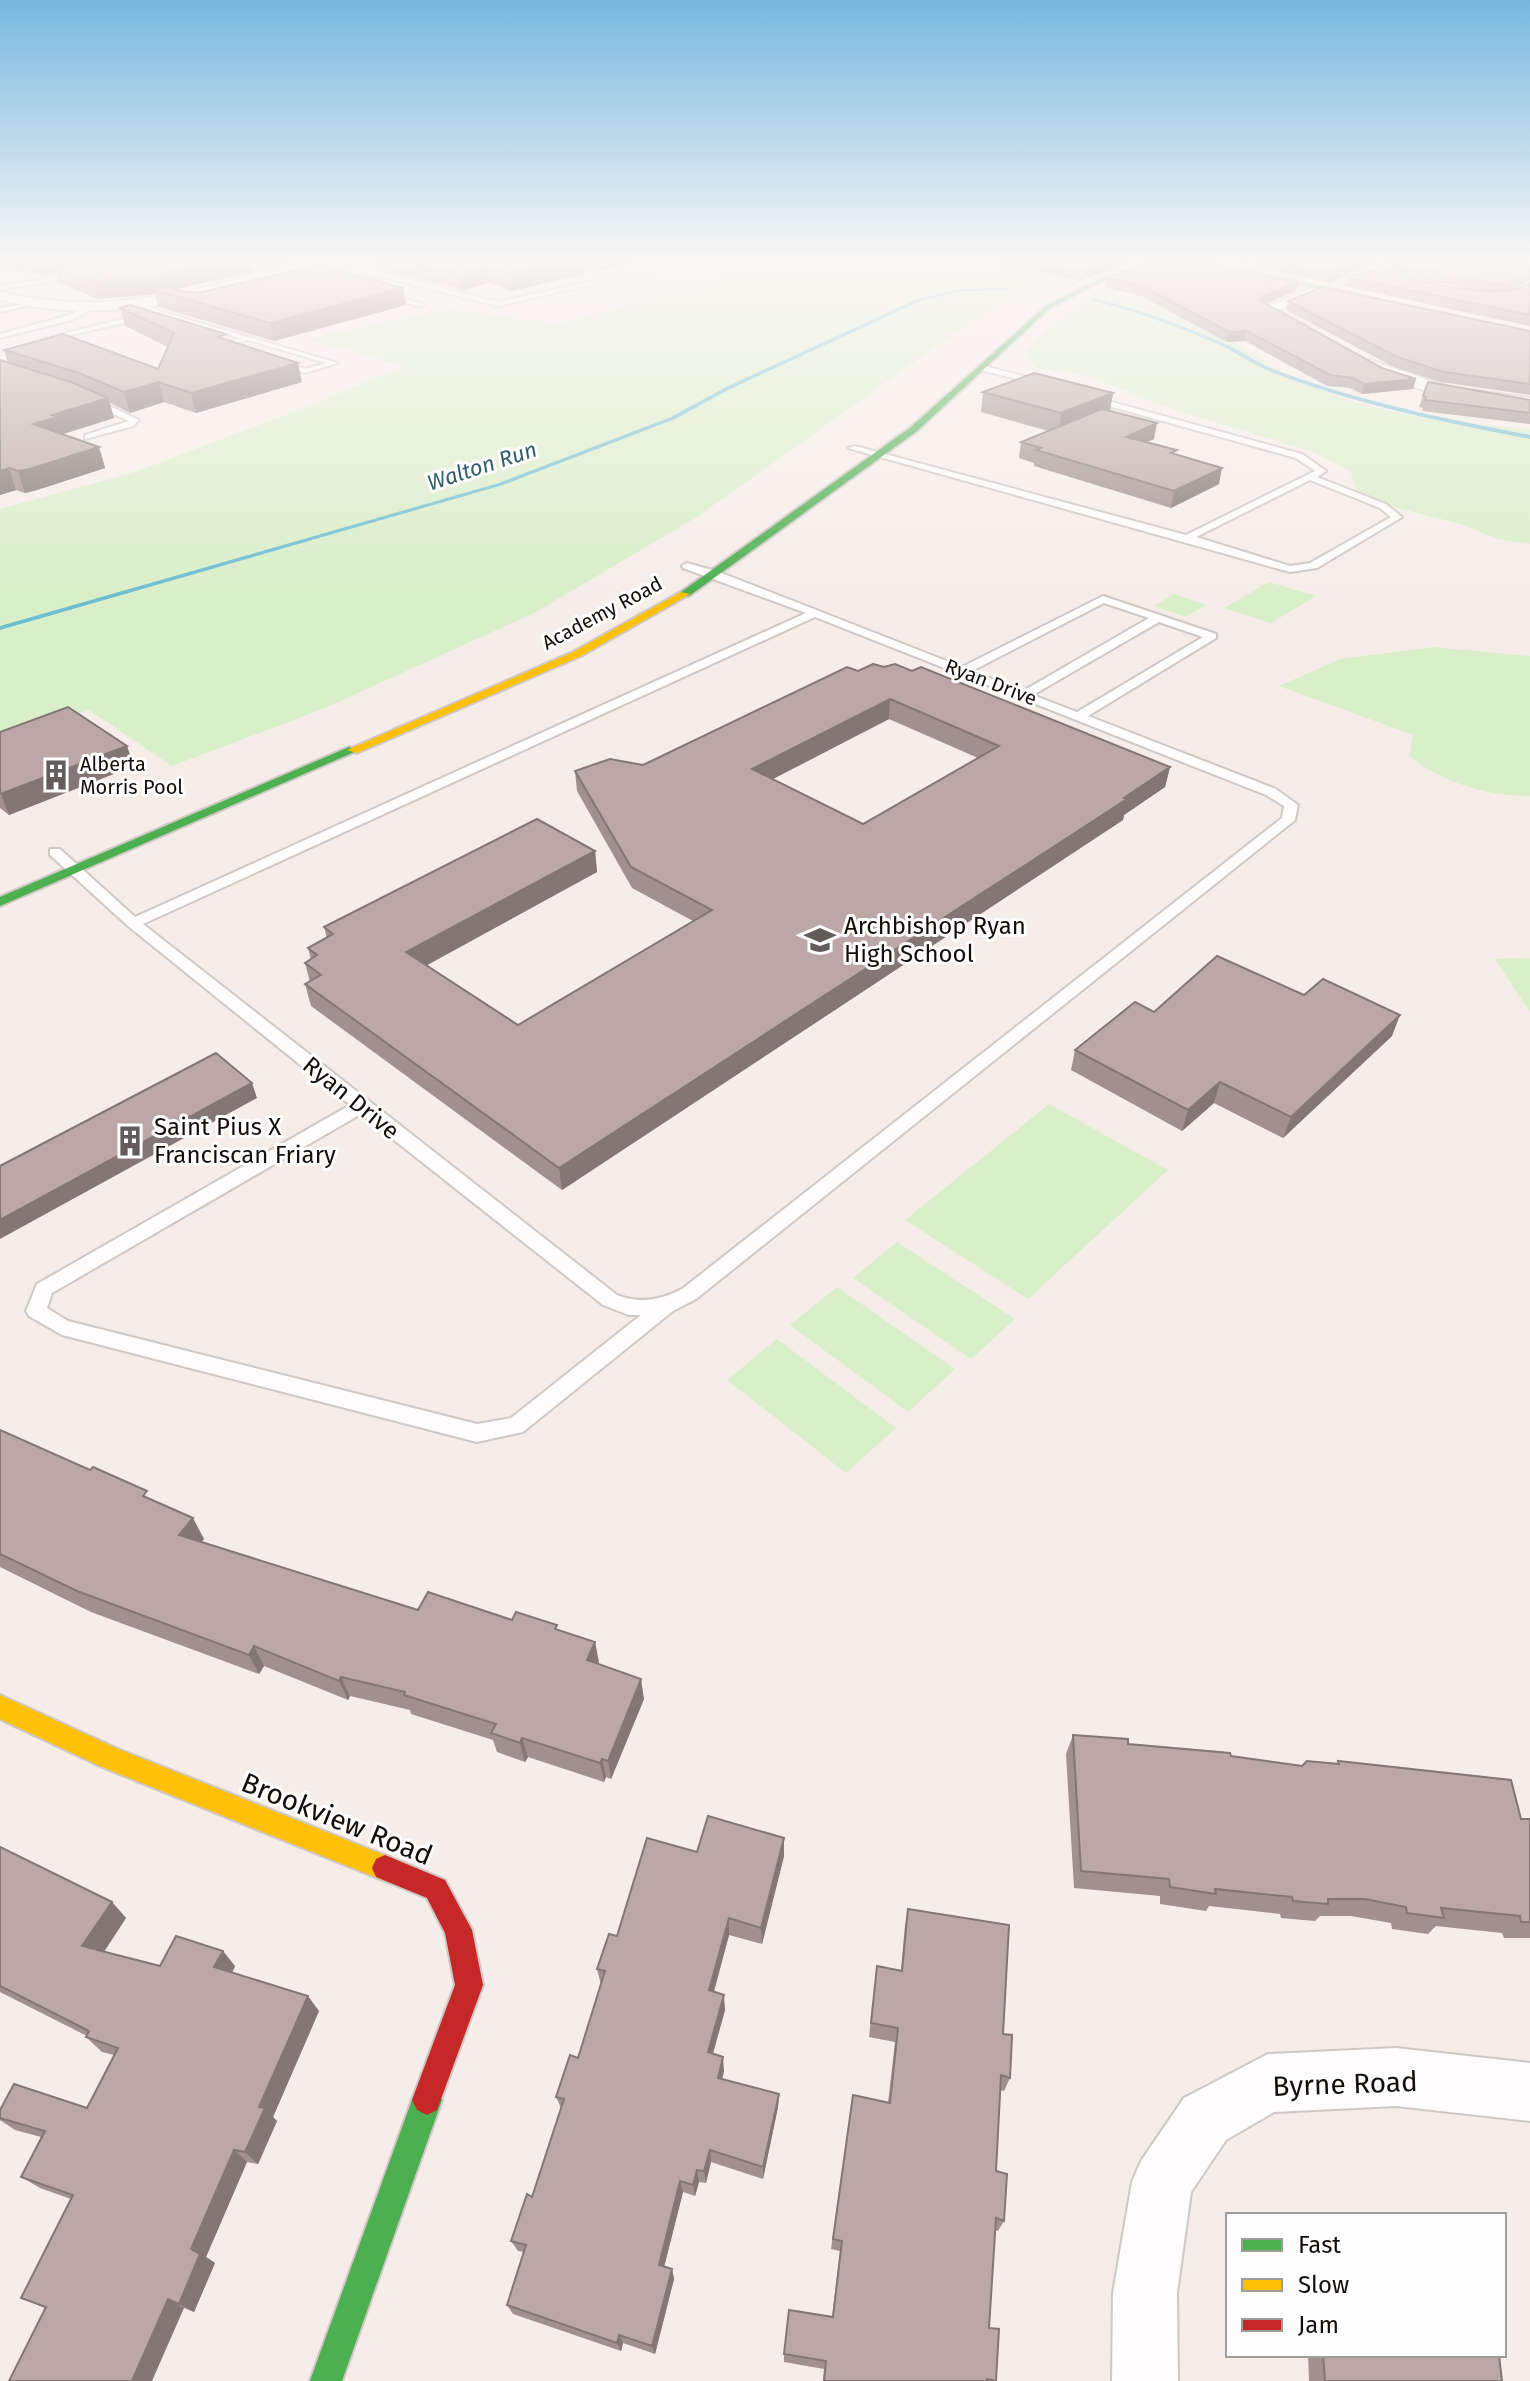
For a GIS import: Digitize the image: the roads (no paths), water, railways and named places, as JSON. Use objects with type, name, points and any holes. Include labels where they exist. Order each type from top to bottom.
[{"type":"main road","name":"Academy Road","points":[[0,902],[577,654],[662,609],[914,429],[976,371]]},
{"type":"main road","points":[[846,453],[877,429]]},
{"type":"main road","name":"Academy Road","points":[[680,570],[711,549]]},
{"type":"main road","name":"Brookview Road","points":[[0,1707],[111,1758],[436,1889],[458,1930],[469,1985],[326,2381]]},
{"type":"street","points":[[1383,371],[1438,389],[1530,403]]},
{"type":"street","name":"Byrne Road","points":[[1145,2381],[1145,2293],[1162,2182],[1205,2119],[1268,2083],[1396,2077],[1530,2092]]},
{"type":"lane","points":[[995,371],[1056,388]]},
{"type":"lane","points":[[81,397],[135,420],[88,437]]},
{"type":"lane","points":[[1086,397],[1299,456],[1321,471],[1187,538]]},
{"type":"lane","points":[[846,453],[880,454],[1290,569],[1313,566],[1397,517],[1383,506],[1310,477]]},
{"type":"lane","name":"Ryan Drive","points":[[55,852],[133,923],[610,1300],[629,1308],[666,1306],[689,1294],[1288,820],[1291,805],[1271,792],[715,574],[680,570]]},
{"type":"lane","points":[[963,671],[1103,599],[1212,636],[1079,716]]},
{"type":"lane","points":[[133,923],[815,613]]},
{"type":"lane","points":[[1024,695],[1158,618]]},
{"type":"lane","points":[[361,1106],[44,1289],[36,1311],[62,1327],[477,1433],[516,1426],[666,1306]]},
{"type":"waterway","name":"Walton Run","points":[[0,628],[501,484],[673,418],[765,371]]},
{"type":"waterway","name":"Walton Run","points":[[1274,371],[1337,393],[1401,410],[1530,437]]},
{"type":"place","name":"Alberta Morris Pool","points":[[56,775]]},
{"type":"place","name":"Archbishop Ryan High School","points":[[820,940]]},
{"type":"place","name":"Saint Pius X Franciscan Friary","points":[[130,1141]]}]
